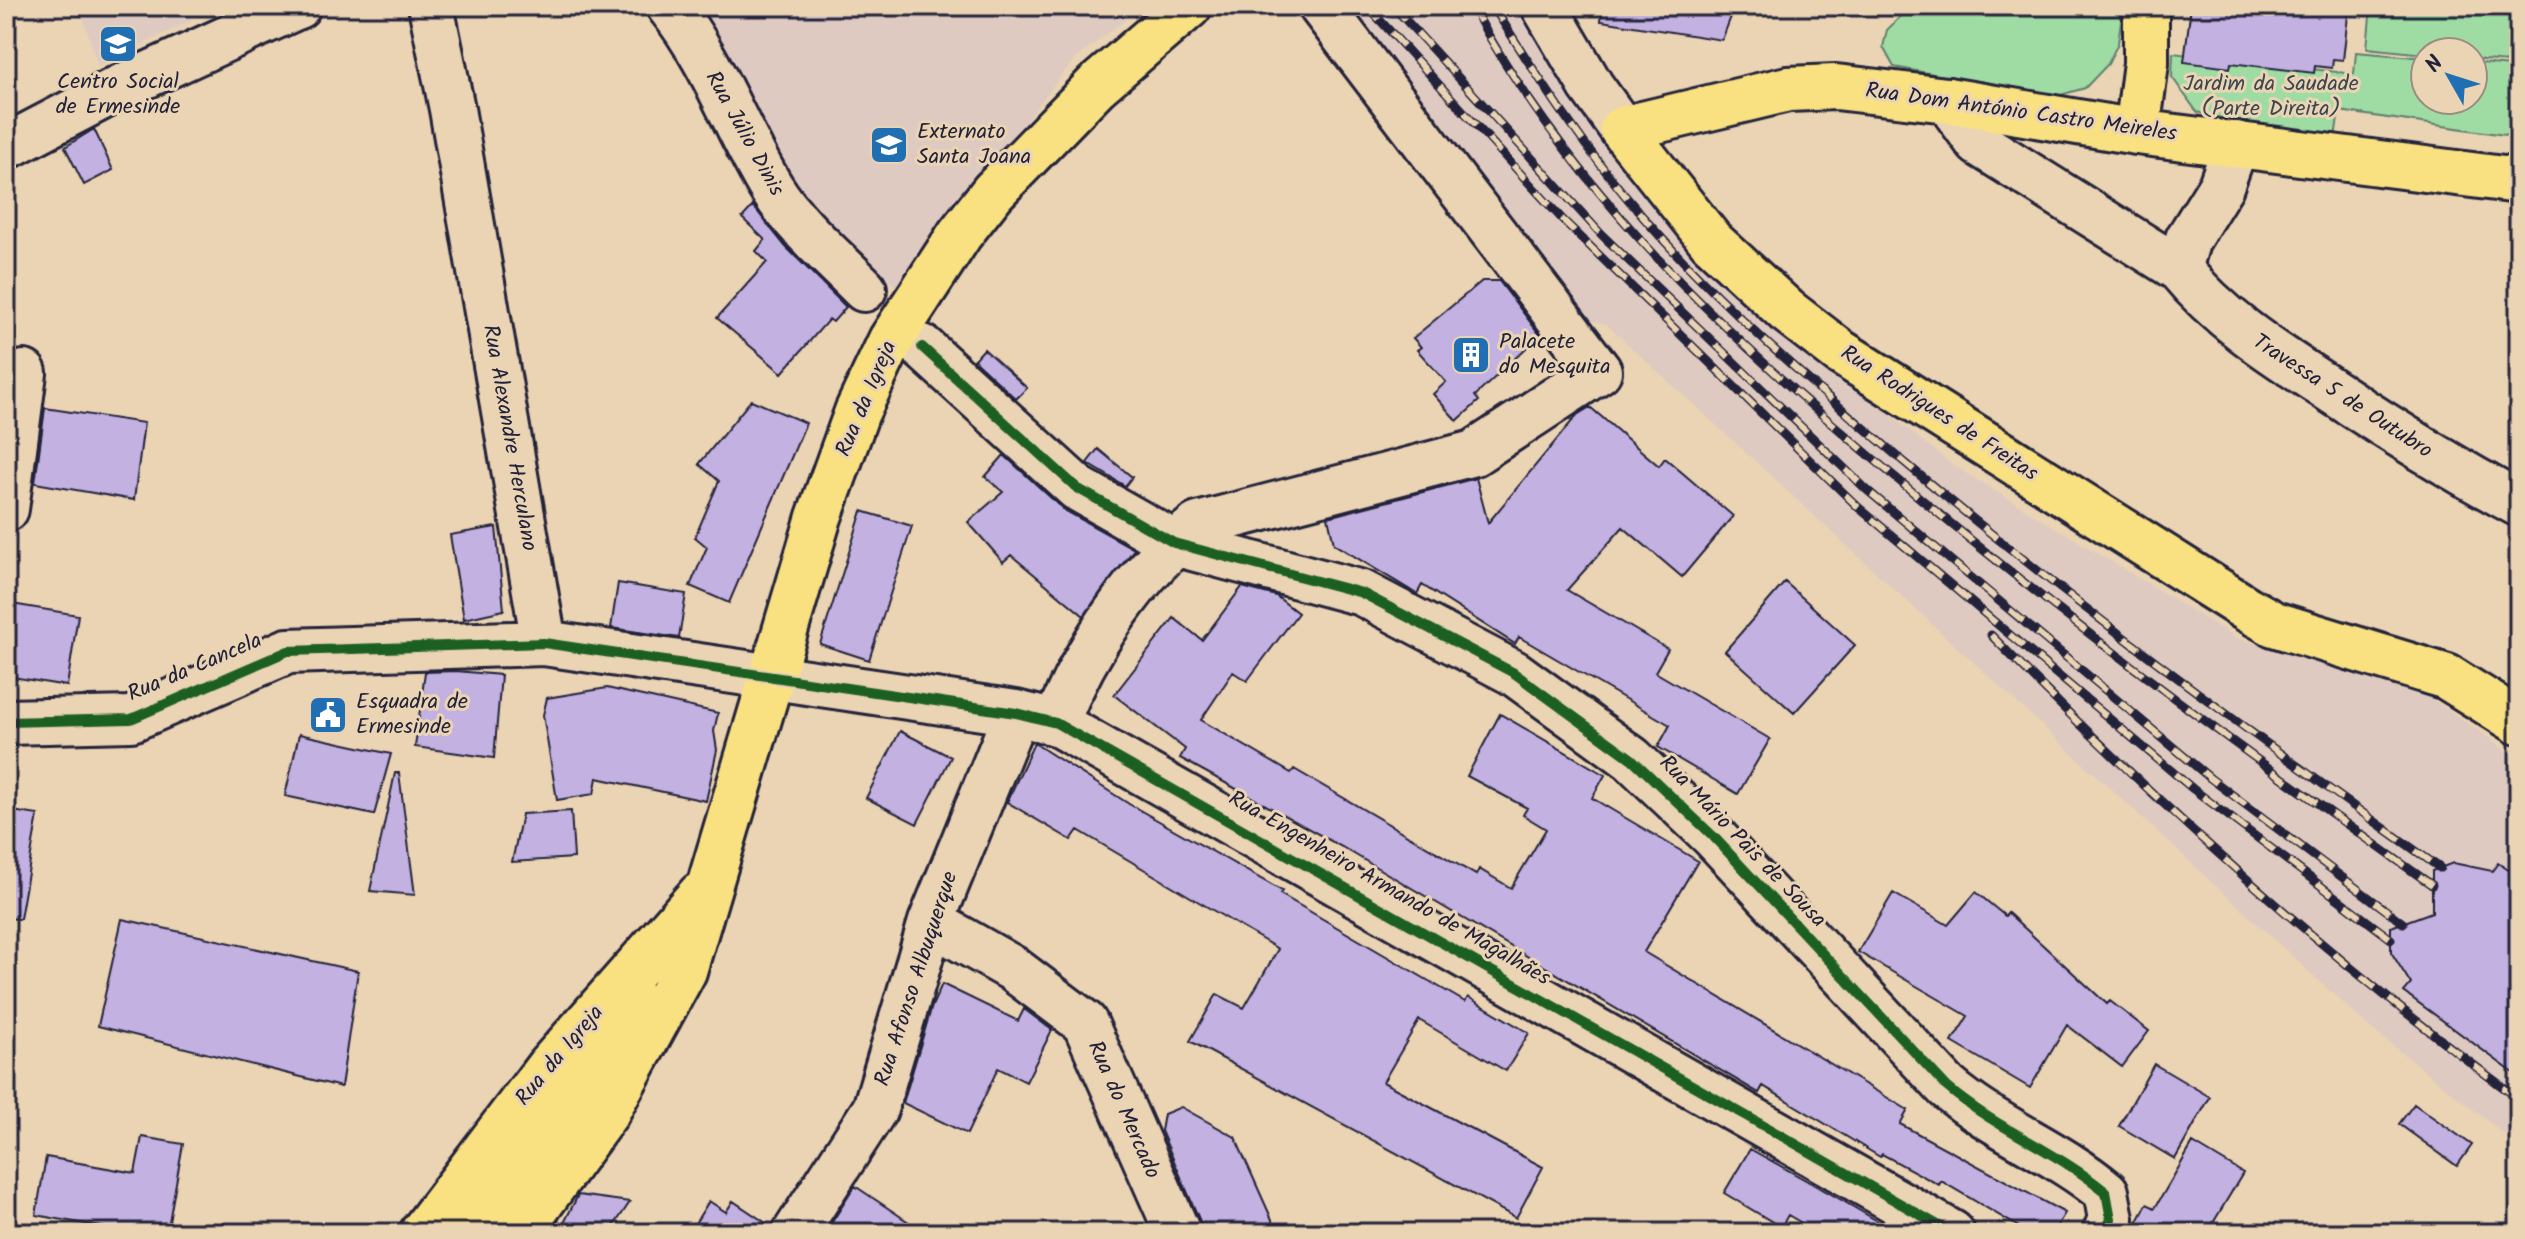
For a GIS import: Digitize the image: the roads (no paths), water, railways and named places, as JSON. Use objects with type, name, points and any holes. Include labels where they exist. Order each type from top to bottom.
[{"type":"main road","name":"Rua da Igreja","points":[[519,1233],[614,1100],[684,971],[819,517],[857,412],[891,340],[960,234],[1043,138],[1189,6]]},
{"type":"main road","points":[[2137,132],[2146,63],[2146,6]]},
{"type":"main road","name":"Rua Dom António Castro Meireles","points":[[1622,129],[1720,104],[1813,86],[1947,100],[2137,132],[2519,181]]},
{"type":"main road","name":"Rua Rodrigues de Freitas","points":[[1622,129],[1664,186],[1721,250],[1768,295],[1840,352],[2247,609],[2274,624],[2447,677],[2519,688]]},
{"type":"main road","name":"Rua Rodrigues de Freitas","points":[[2447,677],[2519,722]]},
{"type":"main road","name":"Rua da Igreja","points":[[422,1233],[549,1066],[707,887]]},
{"type":"main road","name":"Rua da Igreja","points":[[472,1233],[578,1092],[651,986],[707,887]]},
{"type":"street","points":[[6,147],[119,88],[298,6]]},
{"type":"street","name":"Rua Alexandre Herculano","points":[[431,6],[455,125],[544,643]]},
{"type":"street","name":"Rua Júlio Dinis","points":[[669,6],[700,54],[774,192],[793,218],[864,289]]},
{"type":"street","name":"Rua Afonso Albuquerque","points":[[795,1233],[875,1109],[931,922],[1036,718],[1086,659],[1110,623],[1174,543],[1198,525],[1474,453],[1599,371],[1321,6]]},
{"type":"street","name":"Rua Rodrigues de Freitas","points":[[1544,6],[1591,86],[1622,129]]},
{"type":"street","name":"Travessa 5 de Outubro","points":[[1947,100],[1978,143],[2179,269],[2199,294],[2245,334],[2383,425],[2519,504]]},
{"type":"street","points":[[2179,269],[2188,239],[2221,186],[2236,144]]},
{"type":"street","name":"Rua Mário Pais de Sousa","points":[[922,347],[1077,488],[1174,543],[1362,593],[1514,673],[1632,759],[1713,836],[1947,1087],[1974,1110],[2084,1173],[2106,1192],[2111,1219],[2105,1233]]},
{"type":"street","points":[[6,509],[24,373]]},
{"type":"street","points":[[1271,568],[1285,502]]},
{"type":"street","points":[[544,643],[772,674]]},
{"type":"street","name":"Rua da Cancela","points":[[6,722],[111,722],[131,719],[288,651],[544,643]]},
{"type":"street","name":"Rua Engenheiro Armando de Magalhães","points":[[772,674],[1036,718],[1952,1233]]},
{"type":"street","name":"Rua do Mercado","points":[[931,922],[1012,968],[1085,1023],[1178,1233]]},
{"type":"railway","points":[[1367,6],[1563,220],[1858,507],[2193,789],[2391,939]]},
{"type":"railway","points":[[1393,6],[1601,234],[1867,490],[2210,778],[2403,923]]},
{"type":"railway","points":[[1472,6],[1514,76],[1560,142],[1610,205],[1720,322],[1779,377],[1966,536],[2097,639],[2432,885]]},
{"type":"railway","points":[[1493,6],[1564,114],[1622,192],[1673,250],[1768,344],[1968,515],[2100,619],[2440,868]]},
{"type":"railway","points":[[1991,635],[2116,759],[2246,878],[2380,991],[2519,1099]]},
{"type":"place","name":"Centro Social de Ermesinde","points":[[118,44]]},
{"type":"place","name":"Externato Santa Joana","points":[[889,145]]},
{"type":"place","name":"Palacete do Mesquita","points":[[1471,355]]},
{"type":"place","name":"Esquadra de Ermesinde","points":[[328,715]]},
{"type":"park label","name":"Jardim da Saudade (Parte Direita)","points":[[2271,96]]}]
